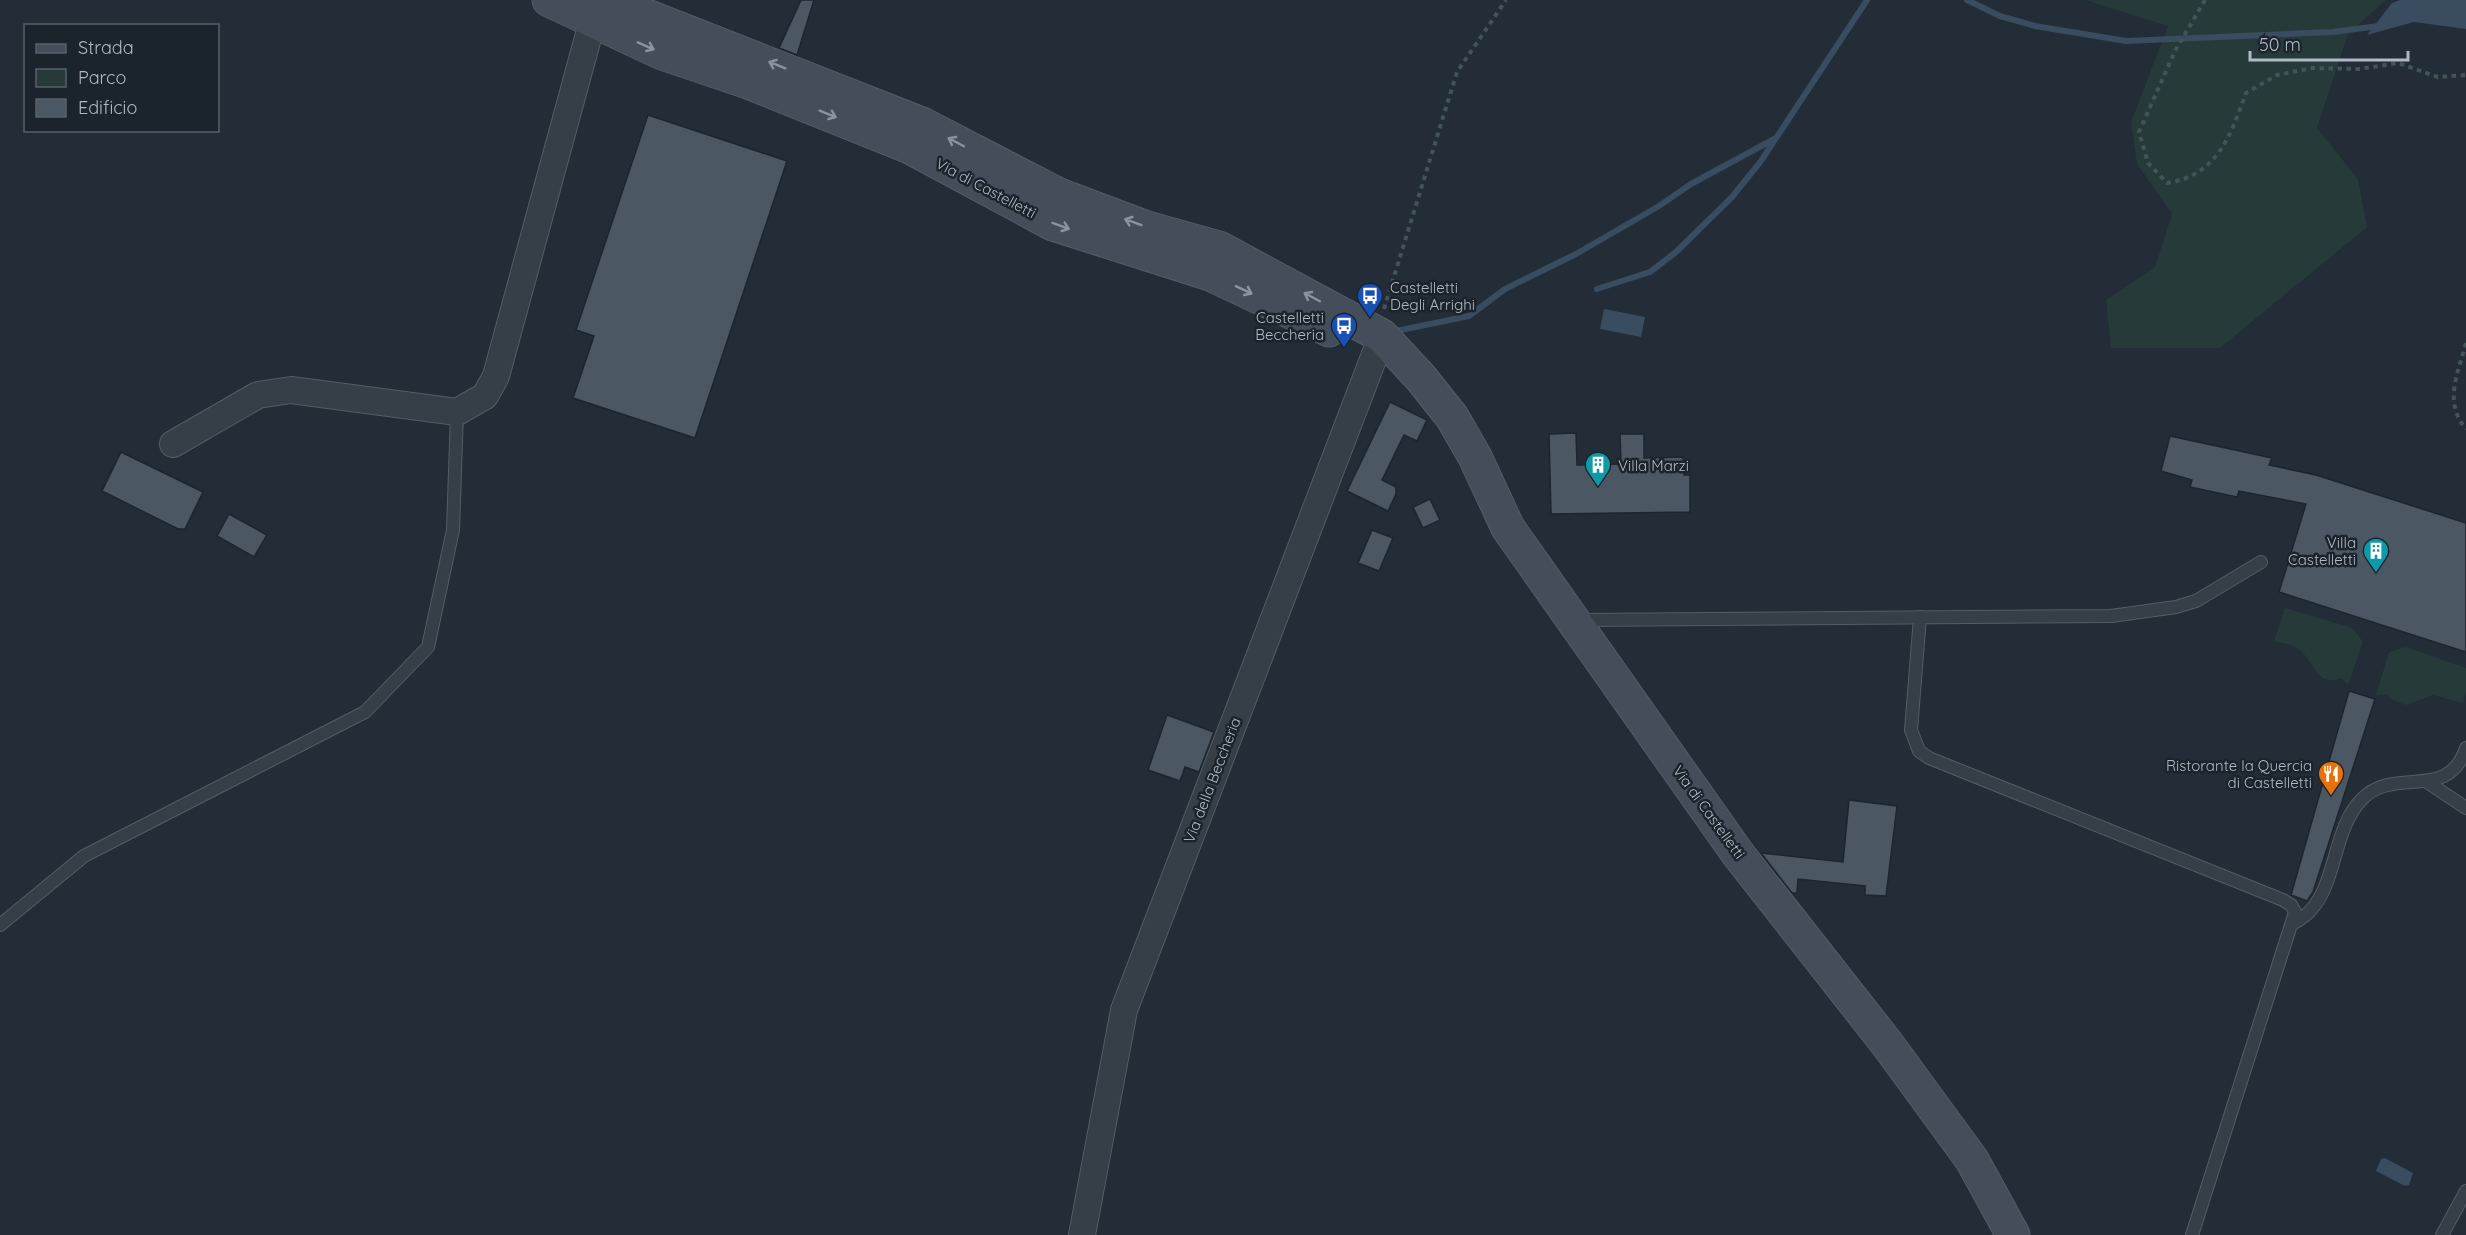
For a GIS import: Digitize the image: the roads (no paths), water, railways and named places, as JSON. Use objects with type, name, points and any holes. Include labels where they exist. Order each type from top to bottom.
[{"type":"main road","name":"Via di Castelletti","points":[[549,0],[600,8],[922,124],[1059,195],[1144,227],[1219,248],[1379,344],[1421,378],[1452,417],[1475,457],[1508,528],[1738,854],[1888,1046],[1972,1160],[2013,1235]]},
{"type":"street","points":[[173,444],[258,395],[291,390],[457,412],[486,396],[496,376],[600,8]]},
{"type":"street","name":"Via della Beccheria","points":[[1082,1235],[1124,1010],[1379,344]]},
{"type":"lane","points":[[0,925],[84,856],[365,712],[428,647],[453,530],[457,412]]},
{"type":"lane","points":[[1572,620],[2111,616],[2176,608],[2196,601],[2261,562]]},
{"type":"lane","points":[[1920,617],[1911,729],[1919,751],[1929,758],[2292,905],[2295,912],[2192,1235]]},
{"type":"lane","points":[[2291,925],[2310,912],[2320,898],[2348,819],[2362,799],[2383,785],[2427,782],[2448,776],[2462,760],[2466,748]]},
{"type":"lane","points":[[2427,782],[2466,808]]},
{"type":"lane","points":[[2442,1235],[2466,1191]]},
{"type":"water","points":[[2400,0],[2466,0],[2466,29],[2414,22],[2367,35],[2392,3]]},
{"type":"water","points":[[1604,309],[1645,317],[1641,337],[1600,329]]},
{"type":"water","points":[[2385,1158],[2413,1173],[2409,1185],[2405,1186],[2376,1171],[2381,1159]]},
{"type":"waterway","points":[[1597,289],[1650,272],[1676,252],[1732,197],[1761,161],[1867,0]]},
{"type":"waterway","points":[[1967,0],[2000,16],[2035,26],[2126,41],[2333,32],[2379,26]]},
{"type":"waterway","points":[[1391,332],[1469,316],[1505,289],[1576,254],[1659,206],[1691,184],[1776,138]]},
{"type":"place","name":"Castelletti Degli Arrighi","points":[[1370,319]]},
{"type":"place","name":"Castelletti Beccheria","points":[[1344,349]]},
{"type":"place","name":"Villa Marzi","points":[[1598,488]]},
{"type":"place","name":"Villa Castelletti","points":[[2376,574]]},
{"type":"place","name":"Ristorante la Quercia di Castelletti","points":[[2331,797]]}]
